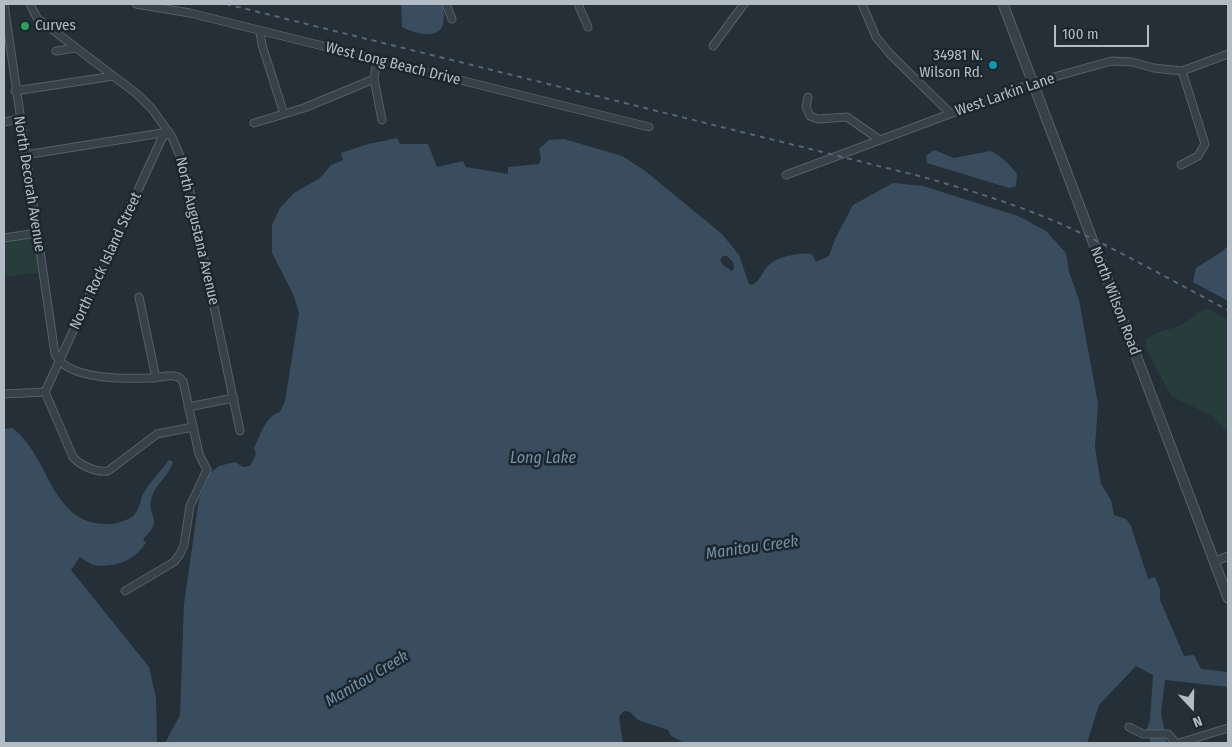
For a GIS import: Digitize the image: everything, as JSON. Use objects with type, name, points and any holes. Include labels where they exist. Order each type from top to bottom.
[{"type":"street","name":"North Decorah Avenue","points":[[4,4],[19,119],[55,354],[59,362]]},
{"type":"street","name":"North Augustana Avenue","points":[[30,4],[37,18],[137,94],[152,109],[169,132],[182,161],[188,182],[240,431]]},
{"type":"street","name":"West Long Beach Drive","points":[[136,4],[190,13],[649,127]]},
{"type":"street","points":[[446,4],[452,19]]},
{"type":"street","points":[[578,4],[588,27]]},
{"type":"street","points":[[713,46],[744,4]]},
{"type":"street","points":[[862,4],[876,37],[890,54],[950,113]]},
{"type":"street","name":"North Wilson Road","points":[[1003,4],[1228,598]]},
{"type":"street","points":[[260,30],[262,44],[284,114]]},
{"type":"street","points":[[56,51],[75,48]]},
{"type":"street","name":"West Larkin Lane","points":[[786,175],[950,113],[1033,84],[1112,61],[1132,62],[1154,68],[1182,71],[1228,54]]},
{"type":"street","points":[[377,60],[374,79],[382,120]]},
{"type":"street","points":[[1181,165],[1198,156],[1205,144],[1182,71]]},
{"type":"street","points":[[15,91],[114,76]]},
{"type":"street","points":[[254,122],[322,101],[374,79]]},
{"type":"street","points":[[808,97],[807,110],[810,116],[818,119],[837,116],[847,117],[880,140]]},
{"type":"street","points":[[4,122],[19,119]]},
{"type":"street","points":[[25,156],[169,132]]},
{"type":"street","name":"North Rock Island Street","points":[[45,392],[162,138],[169,132]]},
{"type":"street","points":[[4,238],[37,234]]},
{"type":"street","points":[[139,297],[156,378]]},
{"type":"street","points":[[59,362],[102,377],[156,378],[170,375],[180,377],[184,381],[199,454],[207,470],[190,506],[182,549],[174,562],[125,591]]},
{"type":"street","points":[[4,394],[45,392],[73,457],[76,461],[99,472],[108,471],[157,434],[193,427]]},
{"type":"street","points":[[188,407],[234,398]]},
{"type":"street","points":[[1214,562],[1228,556]]},
{"type":"street","points":[[1129,727],[1137,733],[1150,735],[1168,734],[1178,743],[1228,728]]},
{"type":"green space","points":[[37,233],[43,272],[4,277],[4,238]]},
{"type":"green space","points":[[1206,308],[1228,320],[1228,432],[1212,416],[1171,396],[1147,350],[1145,340],[1156,333],[1179,326]]},
{"type":"water","points":[[401,4],[442,4],[444,16],[440,30],[428,34],[411,31],[402,27]]},
{"type":"water","name":"Long Lake","points":[[397,138],[400,144],[428,144],[437,167],[463,161],[466,167],[508,174],[508,167],[539,164],[541,159],[539,149],[549,140],[564,139],[622,156],[644,170],[722,234],[739,255],[749,284],[752,285],[771,263],[776,260],[795,255],[812,254],[816,262],[829,256],[835,239],[853,205],[893,183],[923,186],[1018,216],[1046,231],[1066,253],[1069,272],[1079,300],[1098,404],[1095,447],[1101,484],[1111,500],[1114,515],[1126,519],[1131,526],[1148,579],[1155,577],[1160,589],[1160,600],[1184,656],[1194,655],[1201,669],[1228,672],[1228,687],[1165,680],[1161,713],[1167,743],[1151,743],[1146,731],[1150,720],[1153,675],[1136,666],[1099,705],[1087,743],[685,743],[671,736],[668,730],[638,720],[630,712],[624,711],[619,717],[623,743],[165,743],[180,715],[184,604],[199,499],[210,473],[219,466],[235,462],[243,467],[250,466],[256,454],[254,448],[264,427],[270,418],[280,412],[285,401],[299,313],[293,294],[272,253],[272,225],[280,208],[294,193],[320,178],[331,165],[343,160],[341,153],[368,144]],"holes":[[[723,256],[727,256],[733,262],[734,268],[732,271],[723,265],[720,260]]]},
{"type":"water","points":[[934,150],[954,158],[990,151],[998,155],[1017,174],[1016,186],[1009,188],[927,163],[926,156]]},
{"type":"water","points":[[1228,245],[1228,301],[1193,282],[1196,268],[1223,251]]},
{"type":"water","points":[[12,428],[34,454],[61,500],[72,512],[87,521],[113,524],[133,516],[151,482],[169,460],[173,462],[151,500],[150,506],[154,518],[153,527],[143,539],[146,543],[141,549],[130,559],[117,564],[102,566],[90,564],[80,557],[71,570],[149,667],[156,698],[157,743],[4,743],[4,429]]},
{"type":"railway","points":[[226,4],[957,187],[1059,223],[1123,254],[1228,310]]},
{"type":"place","name":"Curves","points":[[25,26]]},
{"type":"place","name":"34981 N. Wilson Rd.","points":[[993,65]]},
{"type":"water label","name":"Manitou Creek","points":[[752,548]]},
{"type":"water label","name":"Manitou Creek","points":[[367,679]]}]
